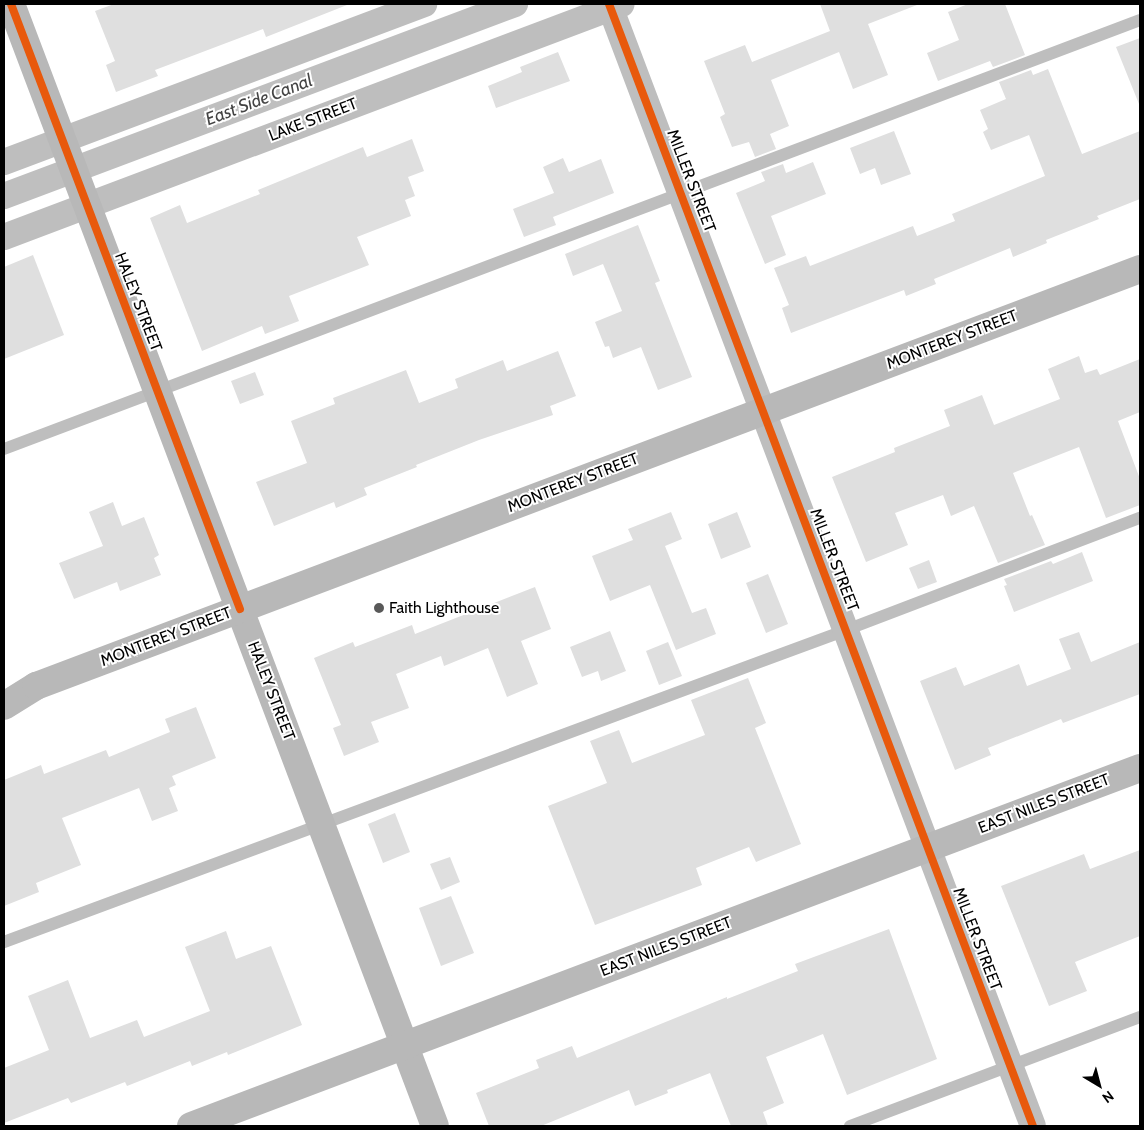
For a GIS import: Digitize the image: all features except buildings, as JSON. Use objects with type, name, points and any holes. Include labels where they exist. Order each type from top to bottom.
[{"type":"main road","name":"HALEY STREET","points":[[11,4],[435,1126]]},
{"type":"main road","name":"MONTEREY STREET","points":[[36,686],[1140,269]]},
{"type":"main road","points":[[4,706],[36,686]]},
{"type":"main road","name":"EAST NILES STREET","points":[[191,1126],[1140,768]]},
{"type":"street","points":[[4,162],[424,4]]},
{"type":"street","name":"MILLER STREET","points":[[614,5],[681,193],[1033,1126]]},
{"type":"street","name":"LAKE STREET","points":[[4,237],[614,5]]},
{"type":"street","name":"MONTEREY STREET","points":[[4,694],[36,686]]},
{"type":"lane","points":[[4,449],[1140,20]]},
{"type":"lane","points":[[4,942],[322,826],[1140,518]]},
{"type":"lane","points":[[850,1126],[1140,1016]]},
{"type":"waterway","name":"East Side Canal","points":[[4,196],[515,4]]},
{"type":"cycle path","points":[[11,4],[240,609]]},
{"type":"cycle path","points":[[609,4],[1033,1126]]},
{"type":"place","name":"Faith Lighthouse","points":[[379,608]]}]
